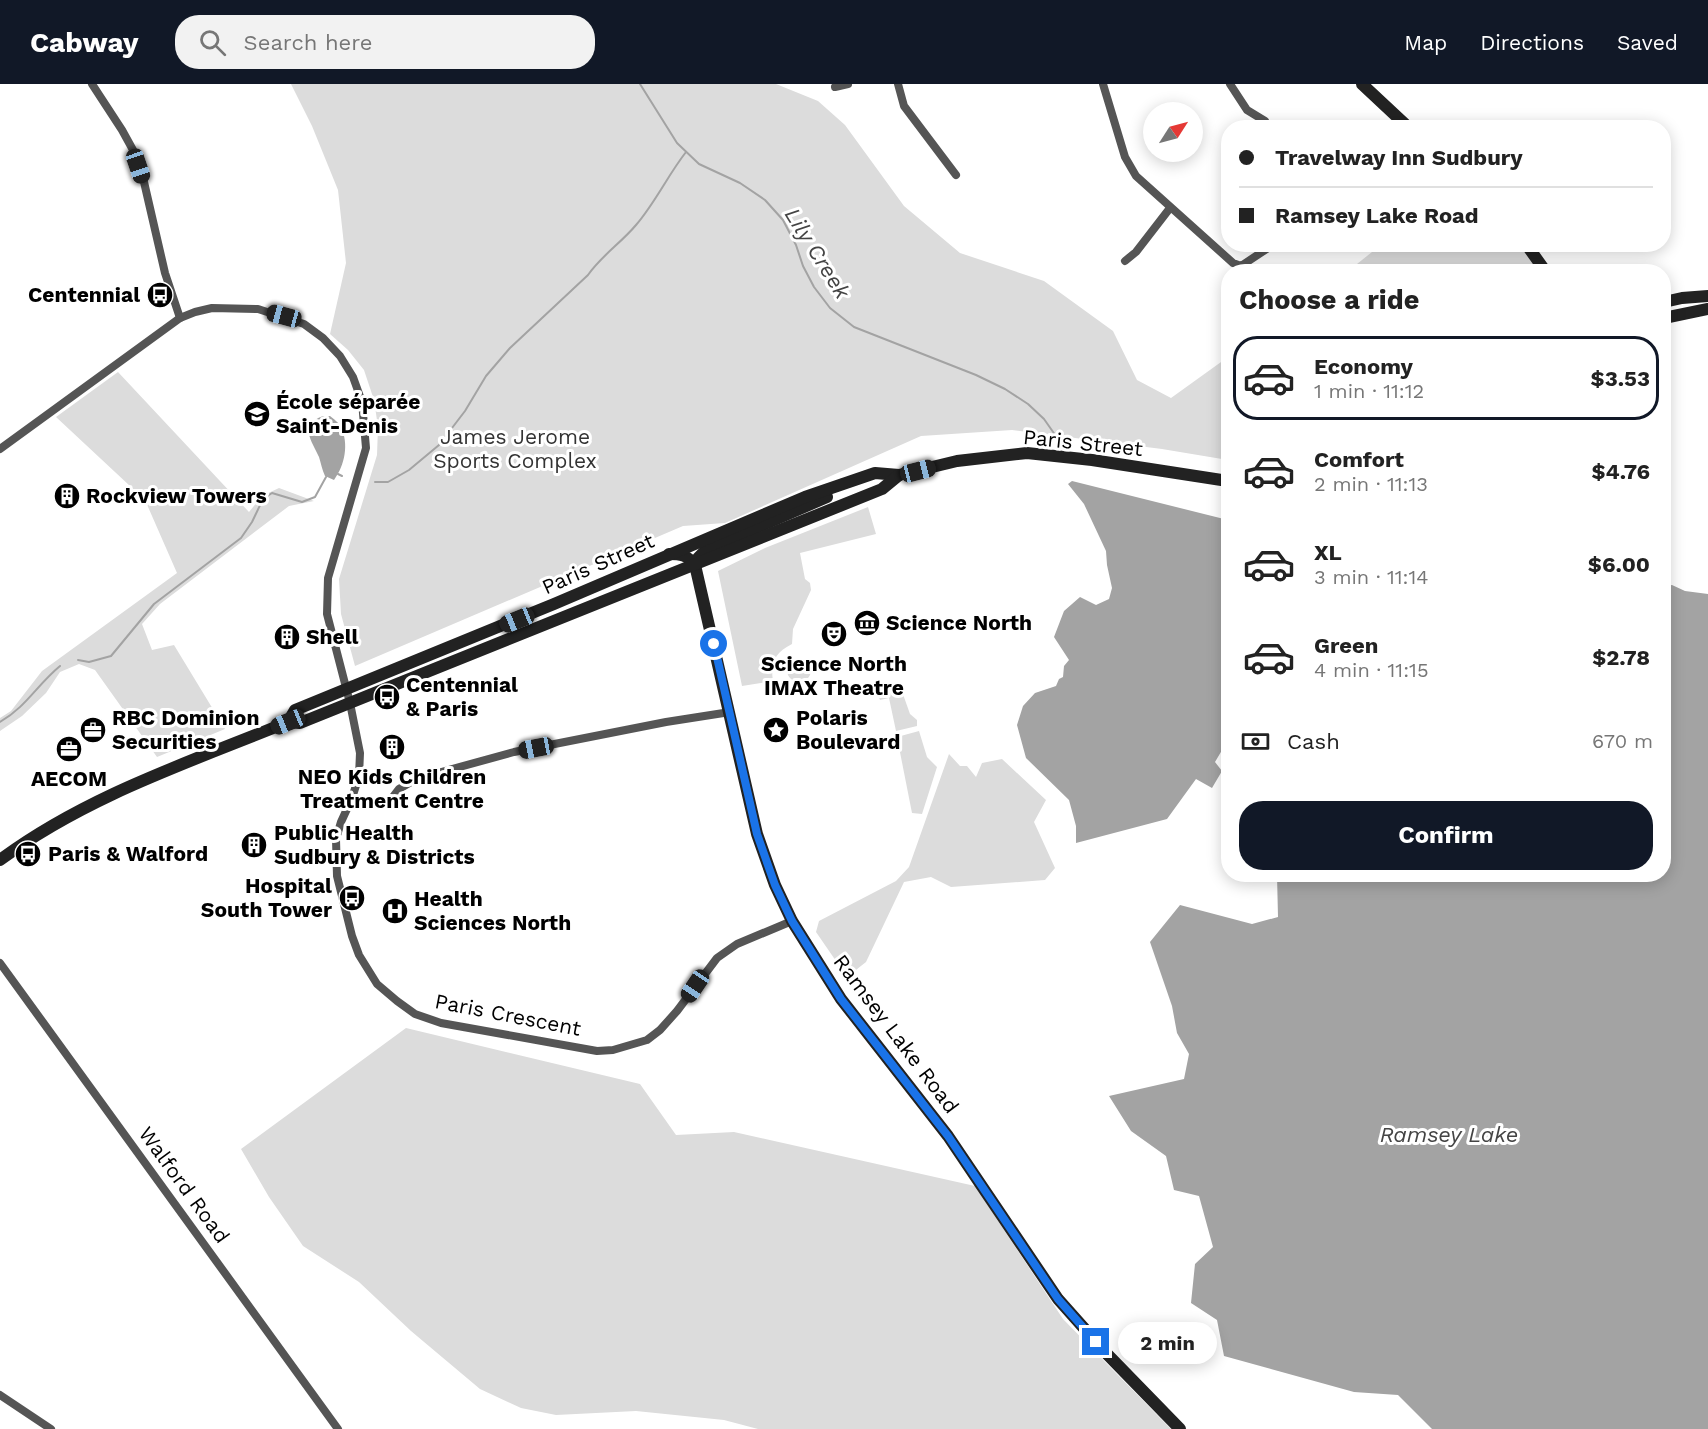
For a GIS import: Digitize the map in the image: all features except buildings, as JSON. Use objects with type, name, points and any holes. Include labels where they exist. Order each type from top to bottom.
[{"type":"main road","points":[[1362,84],[1400,120]]},
{"type":"main road","points":[[1671,301],[1708,296]]},
{"type":"main road","points":[[1671,317],[1708,309]]},
{"type":"main road","name":"Paris Street","points":[[288,722],[295,710],[829,488],[875,473],[899,476],[957,461],[1027,453],[1092,460],[1221,480]]},
{"type":"main road","points":[[695,565],[707,549],[826,498],[875,473]]},
{"type":"main road","name":"Paris Street","points":[[0,860],[39,832],[71,813],[150,778],[288,722],[300,723],[695,565],[882,489],[899,476]]},
{"type":"main road","points":[[669,554],[682,554],[690,558],[695,565]]},
{"type":"main road","name":"Ramsey Lake Road","points":[[695,565],[757,834],[775,885],[792,921],[841,999],[948,1136],[1058,1299],[1107,1354],[1180,1429]]},
{"type":"street","points":[[92,84],[133,150],[144,182],[165,273],[180,318]]},
{"type":"street","points":[[835,87],[848,84]]},
{"type":"street","points":[[898,84],[904,106],[956,175]]},
{"type":"street","points":[[1103,84],[1125,157],[1136,176],[1236,264]]},
{"type":"street","points":[[1230,84],[1247,110],[1263,120]]},
{"type":"street","points":[[1125,261],[1136,252],[1170,208]]},
{"type":"street","points":[[1244,264],[1262,252]]},
{"type":"street","name":"Paris Crescent","points":[[0,449],[180,318],[195,312],[212,308],[258,309],[284,316],[304,324],[323,338],[340,356],[362,402],[366,448],[328,578],[327,614],[350,703],[360,753],[359,776],[336,838],[337,876],[351,936],[358,955],[377,984],[415,1014],[441,1023],[597,1051],[627,1047],[647,1040],[660,1030],[717,958],[737,944],[792,921]]},
{"type":"street","points":[[352,798],[372,805],[382,805],[389,802],[399,789],[416,779],[514,752],[666,722],[730,712]]},
{"type":"street","name":"Walford Road","points":[[0,963],[338,1429]]},
{"type":"street","points":[[0,1395],[51,1429]]},
{"type":"green space","name":"James Jerome Sports Complex","points":[[291,84],[776,84],[818,101],[845,125],[904,206],[960,253],[1044,281],[1113,331],[1137,380],[1171,398],[1221,362],[1221,459],[1012,430],[921,436],[725,523],[683,526],[355,666],[341,614],[339,579],[377,455],[378,427],[374,400],[364,370],[348,350],[330,334],[346,263],[338,190],[312,126]]},
{"type":"green space","points":[[1372,252],[1527,252],[1534,264],[1357,264]]},
{"type":"green space","points":[[118,372],[249,512],[262,496],[279,488],[314,501],[289,506],[160,604],[142,624],[152,650],[174,645],[225,729],[157,757],[95,670],[79,664],[60,672],[46,693],[22,716],[0,731],[0,718],[11,711],[42,671],[177,573],[145,500],[56,417]]},
{"type":"green space","points":[[868,507],[876,534],[800,553],[805,579],[810,583],[811,590],[793,629],[792,644],[781,651],[775,659],[772,668],[773,681],[742,686],[718,571],[765,548]]},
{"type":"green space","points":[[799,658],[804,659],[810,665],[810,675],[804,681],[799,682],[794,681],[788,675],[787,670],[788,665],[794,659]]},
{"type":"green space","points":[[899,683],[910,714],[917,720],[917,726],[896,731],[889,698],[880,700],[878,695],[883,686]]},
{"type":"green space","points":[[919,731],[927,757],[937,767],[922,814],[912,813],[897,737]]},
{"type":"green space","points":[[949,754],[960,766],[967,766],[976,777],[982,763],[1002,759],[1046,800],[1034,822],[1055,868],[1045,880],[951,887],[931,877],[904,882],[866,962],[847,977],[816,932],[819,921],[896,881],[909,867]]},
{"type":"green space","points":[[406,1028],[640,1084],[676,1135],[734,1132],[975,1186],[1063,1319],[1171,1429],[758,1429],[724,1420],[636,1411],[556,1415],[521,1408],[480,1389],[411,1331],[359,1282],[303,1246],[269,1197],[241,1149]]},
{"type":"water","points":[[323,416],[330,416],[338,423],[345,440],[343,461],[334,480],[325,476],[309,434],[311,424]]},
{"type":"water","points":[[1072,481],[1221,518],[1221,752],[1215,762],[1221,773],[1212,788],[1196,779],[1167,819],[1076,843],[1076,826],[1069,800],[1026,758],[1017,725],[1023,706],[1035,693],[1056,686],[1059,679],[1063,677],[1064,666],[1069,660],[1054,637],[1064,611],[1080,597],[1096,605],[1109,599],[1112,588],[1106,551],[1084,504],[1068,484]]},
{"type":"water","name":"Ramsey Lake","points":[[1671,585],[1685,591],[1708,594],[1708,1429],[1432,1429],[1398,1395],[1354,1392],[1224,1356],[1217,1320],[1191,1303],[1195,1264],[1213,1247],[1199,1196],[1174,1190],[1166,1156],[1131,1131],[1109,1096],[1184,1079],[1189,1054],[1177,1033],[1172,1006],[1150,942],[1180,905],[1252,924],[1278,917],[1277,882],[1671,882]]},
{"type":"waterway","name":"Lily Creek","points":[[640,84],[677,143],[699,164],[740,183],[765,200],[783,220],[814,287],[830,308],[854,327],[976,375],[1005,389],[1028,404],[1044,419],[1058,439]]},
{"type":"waterway","points":[[375,482],[388,482],[409,470],[439,445],[465,411],[486,376],[510,348],[588,275],[636,225],[686,152]]},
{"type":"waterway","points":[[338,474],[342,476]]},
{"type":"waterway","points":[[78,660],[89,662],[111,656],[154,604],[241,538],[263,499],[272,493],[302,502],[315,497],[326,477]]},
{"type":"waterway","points":[[0,722],[17,710],[60,666]]},
{"type":"place","name":"Centennial","points":[[160,295]]},
{"type":"place","name":"École séparée Saint-Denis","points":[[257,414]]},
{"type":"place","name":"Rockview Towers","points":[[67,496]]},
{"type":"place","name":"Science North","points":[[867,623]]},
{"type":"place","name":"Science North IMAX Theatre","points":[[834,634]]},
{"type":"place","name":"Shell","points":[[287,637]]},
{"type":"place","name":"Centennial & Paris","points":[[387,697]]},
{"type":"place","name":"RBC Dominion Securities","points":[[93,730]]},
{"type":"place","name":"Polaris Boulevard","points":[[776,730]]},
{"type":"place","name":"NEO Kids Children Treatment Centre","points":[[392,747]]},
{"type":"place","name":"AECOM","points":[[69,749]]},
{"type":"place","name":"Public Health Sudbury & Districts","points":[[254,845]]},
{"type":"place","name":"Paris & Walford","points":[[28,854]]},
{"type":"place","name":"Hospital South Tower","points":[[352,898]]},
{"type":"place","name":"Health Sciences North","points":[[395,911]]},
{"type":"route","points":[[714,644],[757,834],[775,885],[792,921],[841,999],[948,1136],[1058,1299],[1096,1342]]}]
